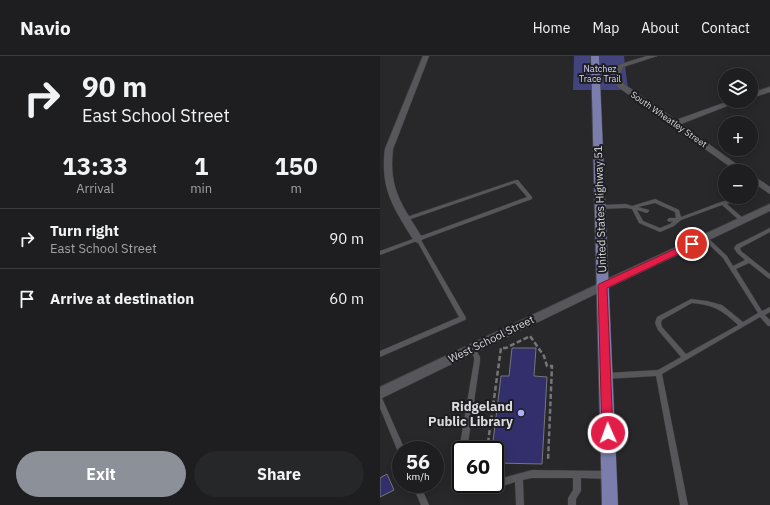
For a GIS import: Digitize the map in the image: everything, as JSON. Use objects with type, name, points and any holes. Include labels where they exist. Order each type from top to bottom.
[{"type":"main road","name":"United States Highway 51","points":[[595,56],[610,505]]},
{"type":"street","points":[[418,239],[388,187],[386,161],[389,149],[426,56]]},
{"type":"street","name":"South Wheatley Street","points":[[654,56],[620,66],[617,70],[618,80],[621,85],[732,164]]},
{"type":"street","points":[[758,93],[770,88]]},
{"type":"street","points":[[675,123],[718,107]]},
{"type":"street","points":[[758,182],[770,191]]},
{"type":"street","points":[[602,286],[770,207]]},
{"type":"street","name":"West School Street","points":[[380,392],[602,286]]},
{"type":"lane","points":[[380,253],[530,198],[516,181],[406,219]]},
{"type":"lane","points":[[600,207],[633,207],[654,201],[677,210],[679,219]]},
{"type":"lane","points":[[668,220],[679,219],[720,204]]},
{"type":"lane","points":[[724,204],[742,220]]},
{"type":"lane","points":[[633,207],[641,222],[660,230],[672,225],[679,219]]},
{"type":"lane","points":[[633,207],[647,211]]},
{"type":"lane","points":[[770,230],[738,246],[737,248],[739,252],[770,277]]},
{"type":"lane","points":[[705,238],[725,257],[761,314],[770,324]]},
{"type":"lane","points":[[380,354],[463,318],[418,239]]},
{"type":"lane","points":[[732,269],[749,260]]},
{"type":"lane","points":[[686,358],[660,328],[658,323],[659,319],[664,315],[691,301],[696,301],[721,306],[742,325]]},
{"type":"lane","points":[[606,376],[659,373],[770,309]]},
{"type":"lane","points":[[464,441],[477,361],[472,348]]},
{"type":"lane","points":[[659,373],[684,505]]},
{"type":"lane","points":[[380,400],[397,441]]},
{"type":"lane","points":[[504,482],[532,474],[609,475]]},
{"type":"lane","points":[[572,505],[572,498],[577,491],[577,475]]},
{"type":"lane","points":[[519,479],[520,505]]},
{"type":"lane","points":[[419,493],[424,505]]},
{"type":"path","points":[[488,441],[501,348],[506,348],[530,336],[544,356],[547,366],[552,366],[548,461]]},
{"type":"green space","name":"Natchez Trace Trail","points":[[574,56],[624,56],[628,90],[573,90]]},
{"type":"building","name":"Ridgeland Public Library","points":[[512,348],[536,348],[534,376],[547,377],[542,464],[504,463],[504,441],[493,441],[501,376],[509,376]]},
{"type":"building","points":[[387,474],[392,485],[392,491],[380,497],[380,478]]},
{"type":"place","name":"Ridgeland Public Library","points":[[521,413]]},
{"type":"route","points":[[608,433],[602,286],[692,244]]}]
